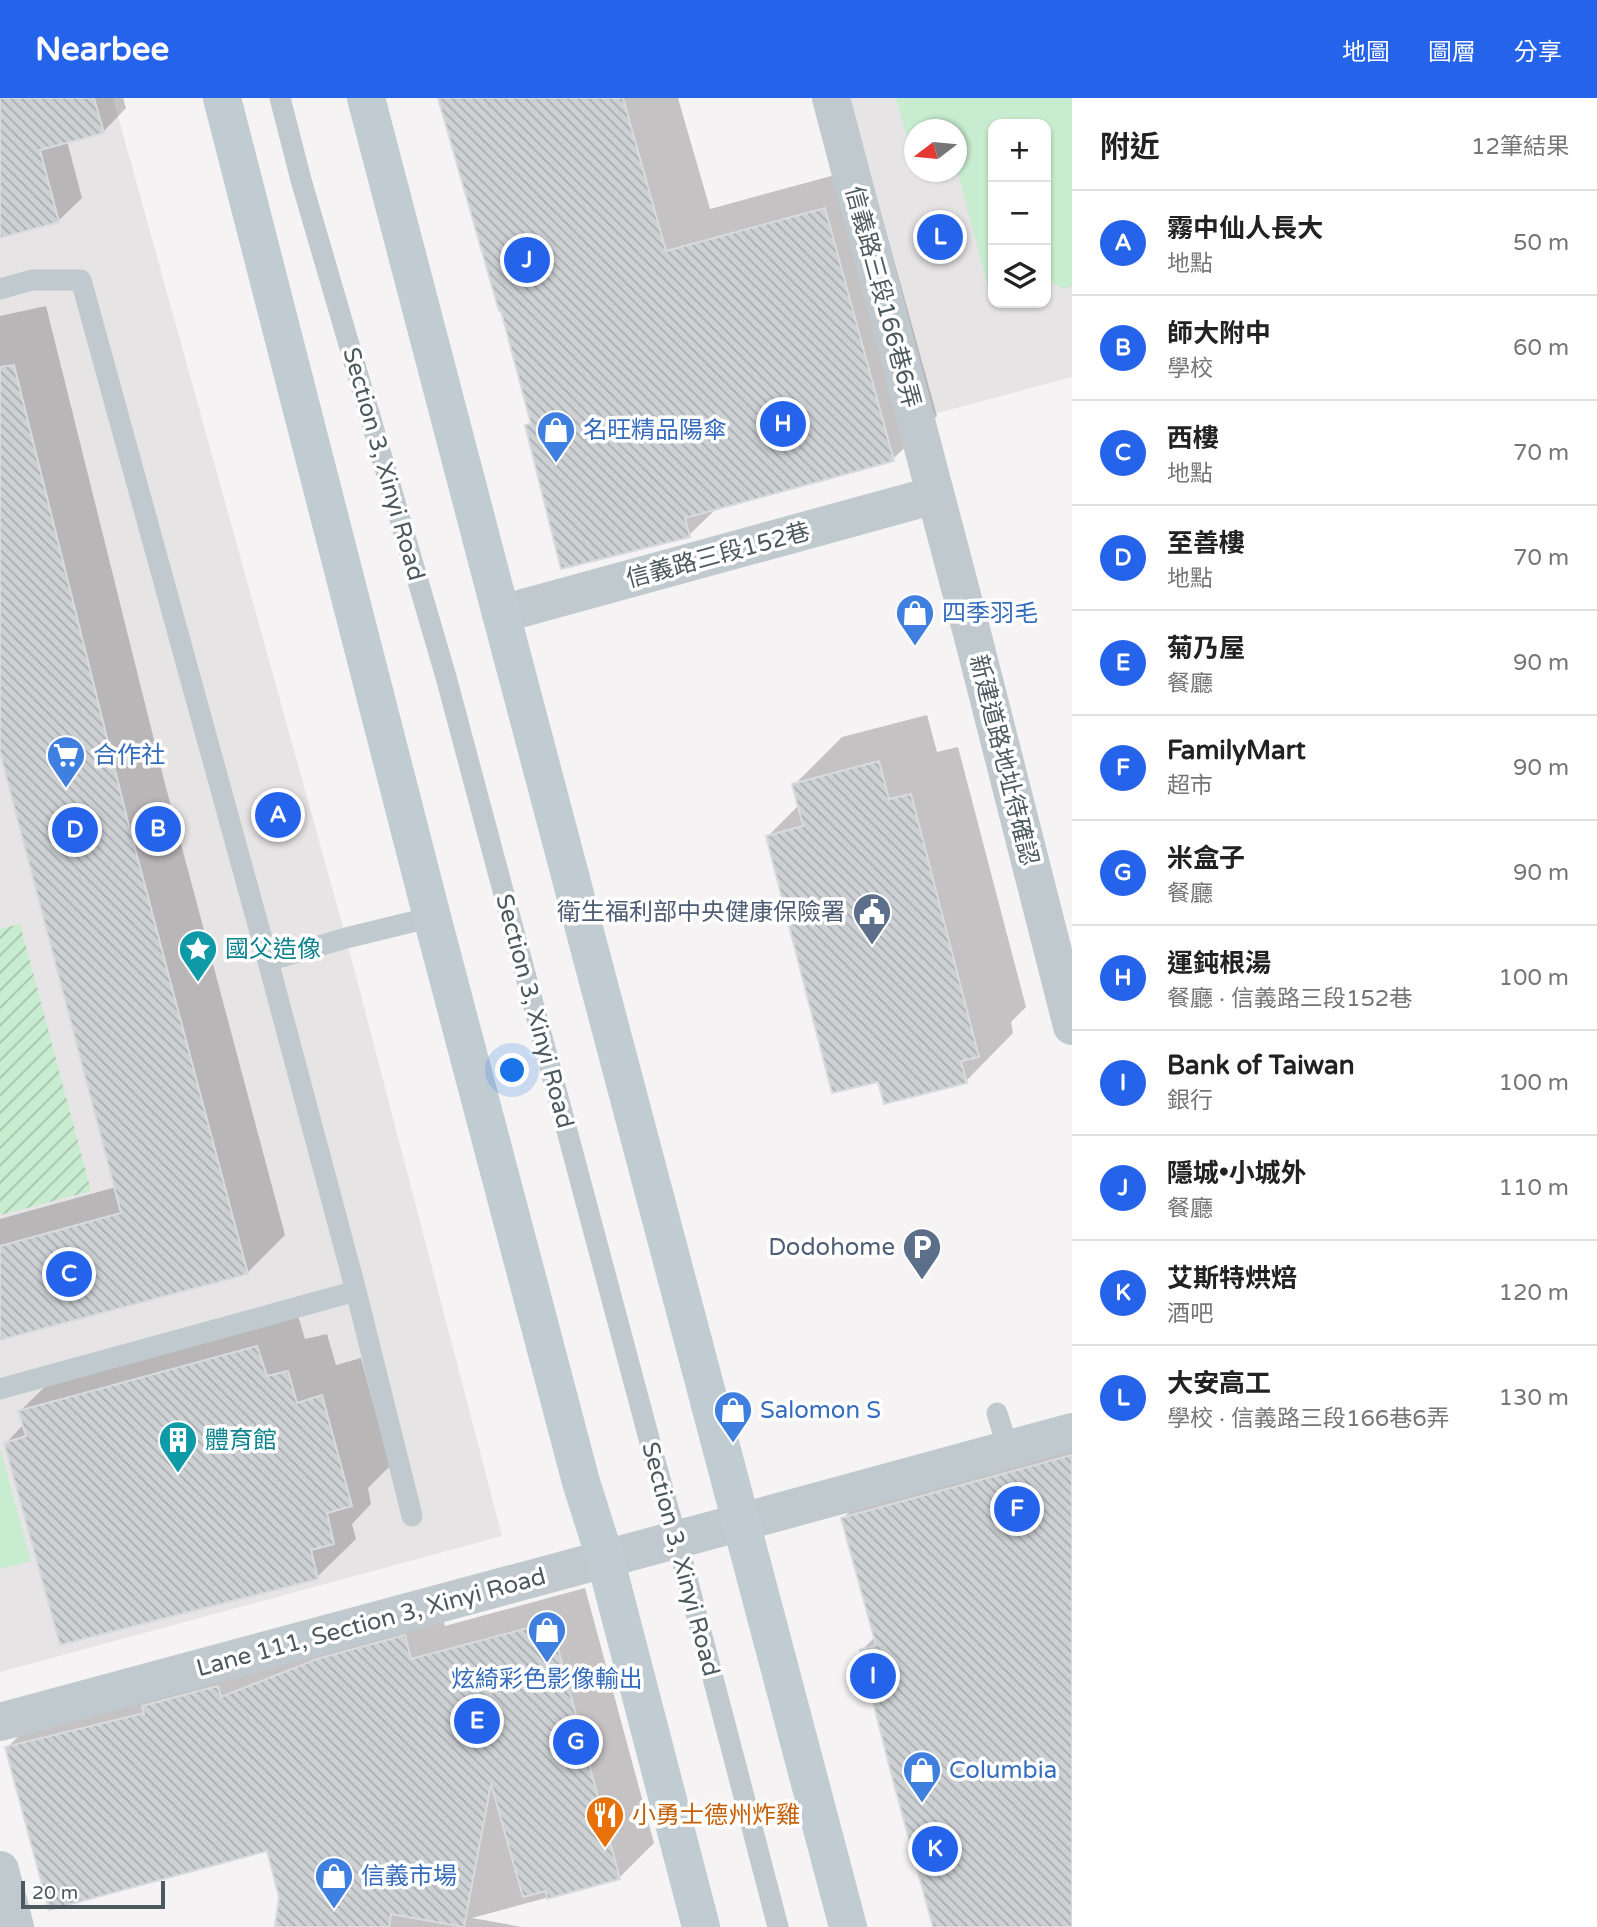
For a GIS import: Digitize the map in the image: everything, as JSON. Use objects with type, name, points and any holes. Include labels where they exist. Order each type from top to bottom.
[{"type":"main road","points":[[222,98],[432,917],[581,1482],[605,1558],[701,1927]]},
{"type":"main road","points":[[366,98],[848,1927]]},
{"type":"street","name":"信義路三段166巷6弄","points":[[831,98],[935,495]]},
{"type":"street","name":"信義路三段152巷","points":[[501,614],[935,495]]},
{"type":"street","name":"新建道路地址待確認","points":[[935,495],[1072,1026]]},
{"type":"street","name":"Lane 111, Section 3, Xinyi Road","points":[[0,1722],[1072,1432]]},
{"type":"street","points":[[0,1870],[15,1927]]},
{"type":"lane","name":"Section 3, Xinyi Road","points":[[280,98],[305,193],[446,677],[778,1927]]},
{"type":"lane","points":[[0,289],[32,281],[81,280],[268,961],[356,1291],[412,1516]]},
{"type":"lane","points":[[268,961],[346,937],[432,917]]},
{"type":"lane","points":[[0,1389],[356,1291]]},
{"type":"lane","points":[[997,1413],[1007,1449]]},
{"type":"shaded area","points":[[0,98],[113,98],[346,938],[502,1536],[0,1672]]},
{"type":"shaded area","points":[[848,98],[1072,98],[1072,377],[934,414]]},
{"type":"green space","points":[[896,98],[1072,98],[1072,286],[1064,289],[1051,282],[1051,119],[988,119],[988,287],[960,182],[967,182],[967,119],[904,119],[904,127]]},
{"type":"green space","points":[[20,924],[91,1191],[0,1215],[0,929]]},
{"type":"green space","points":[[0,1448],[31,1561],[0,1569]]},
{"type":"building","points":[[0,98],[94,98],[104,133],[40,150],[59,222],[0,238]]},
{"type":"building","points":[[438,98],[623,98],[666,251],[825,208],[894,461],[685,518],[690,537],[561,569],[525,425],[531,424],[501,311]]},
{"type":"building","points":[[14,365],[127,818],[248,1274],[0,1340],[0,1246],[121,1213],[0,753],[0,367]]},
{"type":"building","name":"衛生福利部中央健康保險署","points":[[879,761],[889,799],[911,794],[979,1057],[961,1061],[967,1083],[884,1104],[878,1082],[832,1093],[766,836],[803,826],[792,784]]},
{"type":"building","name":"體育館","points":[[257,1346],[267,1376],[288,1371],[297,1403],[322,1395],[352,1506],[327,1513],[334,1544],[311,1550],[318,1579],[60,1645],[4,1443],[26,1436],[18,1411]]},
{"type":"building","points":[[1072,1455],[1072,1927],[933,1927],[860,1650],[876,1645],[841,1518]]},
{"type":"building","points":[[551,1622],[620,1879],[547,1899],[546,1891],[523,1897],[491,1784],[464,1927],[391,1914],[389,1927],[275,1927],[279,1897],[267,1851],[49,1910],[5,1747],[144,1713],[142,1706],[218,1686],[221,1697],[317,1659],[405,1635],[411,1659]]},
{"type":"place","name":"大安高工","points":[[940,237]]},
{"type":"place","name":"隱城•小城外","points":[[527,260]]},
{"type":"place","name":"運鈍根湯","points":[[783,424]]},
{"type":"place","name":"名旺精品陽傘","points":[[556,464]]},
{"type":"place","name":"四季羽毛","points":[[915,647]]},
{"type":"place","name":"合作社","points":[[66,789]]},
{"type":"place","name":"霧中仙人長大","points":[[278,815]]},
{"type":"place","name":"師大附中","points":[[158,829]]},
{"type":"place","name":"至善樓","points":[[75,830]]},
{"type":"place","name":"衛生福利部中央健康保險署","points":[[872,946]]},
{"type":"place","name":"國父造像","points":[[198,983]]},
{"type":"place","name":"西樓","points":[[69,1274]]},
{"type":"place","name":"Dodohome","points":[[922,1281]]},
{"type":"place","name":"Salomon S","points":[[733,1444]]},
{"type":"place","name":"體育館","points":[[178,1474]]},
{"type":"place","name":"FamilyMart","points":[[1017,1509]]},
{"type":"place","name":"炫綺彩色影像輸出","points":[[547,1664]]},
{"type":"place","name":"Bank of Taiwan","points":[[873,1676]]},
{"type":"place","name":"菊乃屋","points":[[477,1721]]},
{"type":"place","name":"米盒子","points":[[576,1742]]},
{"type":"place","name":"Columbia","points":[[922,1804]]},
{"type":"place","name":"小勇士德州炸雞","points":[[605,1849]]},
{"type":"place","name":"艾斯特烘焙","points":[[935,1849]]},
{"type":"place","name":"信義市場","points":[[334,1910]]}]
